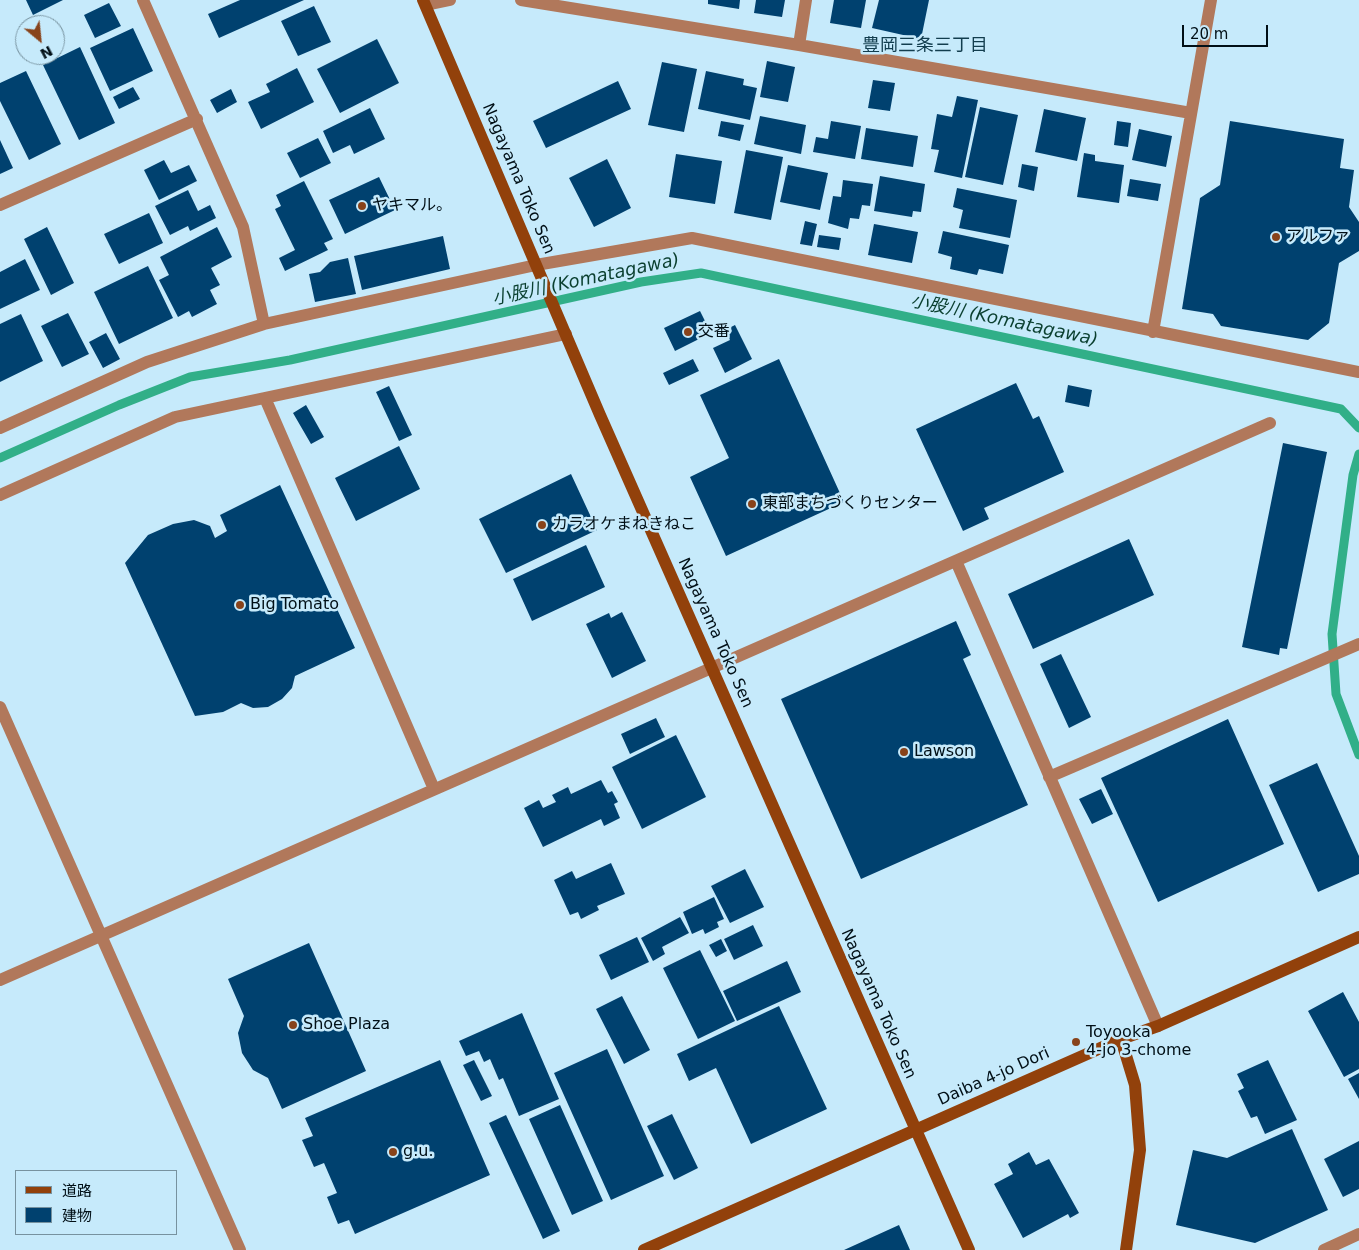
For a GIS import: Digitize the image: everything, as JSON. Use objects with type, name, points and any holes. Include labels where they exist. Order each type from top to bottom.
[{"type":"street","points":[[143,0],[243,227],[264,324]]},
{"type":"street","points":[[425,2],[450,0]]},
{"type":"street","points":[[521,0],[799,45],[1191,113]]},
{"type":"street","points":[[799,45],[806,0]]},
{"type":"street","points":[[1153,332],[1211,0]]},
{"type":"street","name":"Nagayama Toko Sen","points":[[425,2],[558,317],[969,1250]]},
{"type":"street","points":[[0,205],[197,119]]},
{"type":"street","points":[[0,428],[147,362],[264,324],[536,264],[692,238],[1359,372]]},
{"type":"street","points":[[0,495],[175,416],[566,334]]},
{"type":"street","points":[[265,398],[434,789]]},
{"type":"street","points":[[0,980],[102,937],[434,789],[1270,423]]},
{"type":"street","points":[[956,561],[1158,1026]]},
{"type":"street","points":[[1049,777],[1359,644]]},
{"type":"street","points":[[0,706],[240,1250]]},
{"type":"street","name":"Daiba 4-jo Dori","points":[[644,1250],[1121,1039],[1158,1026],[1359,937]]},
{"type":"street","points":[[1121,1039],[1135,1085],[1140,1132],[1140,1150],[1126,1250]]},
{"type":"street","points":[[1324,1250],[1359,1234]]},
{"type":"building","points":[[26,0],[63,0],[33,15]]},
{"type":"building","points":[[240,0],[304,0],[219,38],[208,14]]},
{"type":"building","points":[[708,0],[740,0],[739,9],[708,4]]},
{"type":"building","points":[[756,0],[785,0],[782,17],[754,13]]},
{"type":"building","points":[[834,0],[866,0],[861,28],[830,23]]},
{"type":"building","points":[[879,0],[929,0],[921,39],[872,28]]},
{"type":"building","points":[[109,3],[121,26],[95,38],[84,15]]},
{"type":"building","points":[[314,6],[331,42],[298,56],[281,21]]},
{"type":"building","points":[[133,28],[153,71],[110,91],[90,48]]},
{"type":"building","points":[[377,39],[399,83],[340,113],[317,69]]},
{"type":"building","points":[[80,47],[115,123],[79,140],[43,65],[65,65],[65,54]]},
{"type":"building","points":[[767,61],[795,67],[788,102],[760,97]]},
{"type":"building","points":[[662,62],[697,69],[684,132],[648,125]]},
{"type":"building","points":[[297,68],[314,102],[261,129],[248,102],[270,92],[266,84]]},
{"type":"building","points":[[26,71],[61,144],[29,160],[0,101],[0,83]]},
{"type":"building","points":[[706,71],[744,79],[743,85],[757,88],[750,120],[698,109]]},
{"type":"building","points":[[873,80],[895,83],[890,111],[868,108]]},
{"type":"building","points":[[618,81],[631,109],[546,148],[533,121]]},
{"type":"building","points":[[133,87],[140,99],[119,109],[113,97]]},
{"type":"building","points":[[231,89],[237,102],[217,113],[210,100]]},
{"type":"building","points":[[957,96],[978,100],[962,178],[934,172],[939,150],[931,149],[937,114],[952,117]]},
{"type":"building","points":[[980,107],[1018,115],[1003,185],[965,177]]},
{"type":"building","points":[[370,108],[385,139],[354,154],[350,145],[333,153],[323,131]]},
{"type":"building","points":[[1044,109],[1086,118],[1077,161],[1035,152]]},
{"type":"building","points":[[760,116],[806,125],[801,154],[754,144]]},
{"type":"building","points":[[721,121],[744,125],[740,141],[718,136]]},
{"type":"building","points":[[831,121],[861,126],[855,159],[813,152],[816,137],[828,139]]},
{"type":"building","points":[[1117,121],[1131,123],[1128,147],[1114,145]]},
{"type":"building","name":"アルファ","points":[[1230,121],[1344,139],[1340,168],[1354,170],[1349,207],[1359,222],[1359,251],[1339,263],[1329,323],[1308,340],[1221,326],[1213,314],[1182,309],[1200,198],[1220,185]]},
{"type":"building","points":[[866,128],[918,136],[913,167],[861,159]]},
{"type":"building","points":[[1139,129],[1172,136],[1166,167],[1132,160]]},
{"type":"building","points":[[318,138],[331,163],[300,178],[287,153]]},
{"type":"building","points":[[0,140],[13,168],[0,174]]},
{"type":"building","points":[[746,150],[783,157],[771,220],[734,213]]},
{"type":"building","points":[[1084,153],[1095,155],[1095,161],[1124,165],[1119,203],[1077,197]]},
{"type":"building","points":[[676,154],[722,161],[715,204],[669,197]]},
{"type":"building","points":[[607,159],[631,208],[594,227],[569,178]]},
{"type":"building","points":[[164,160],[171,173],[189,165],[197,181],[159,200],[144,170]]},
{"type":"building","points":[[1022,164],[1038,167],[1034,191],[1018,187]]},
{"type":"building","points":[[788,165],[828,173],[820,210],[780,202]]},
{"type":"building","points":[[880,176],[925,184],[921,212],[913,211],[912,217],[874,211]]},
{"type":"building","points":[[379,177],[395,210],[345,234],[329,200]]},
{"type":"building","points":[[1130,179],[1161,184],[1158,201],[1127,196]]},
{"type":"building","points":[[843,180],[873,184],[870,206],[862,205],[859,219],[850,218],[848,229],[828,223],[833,196],[841,197]]},
{"type":"building","points":[[304,181],[333,239],[324,243],[328,250],[285,271],[279,258],[295,250],[275,209],[281,206],[276,195]]},
{"type":"building","points":[[957,188],[1017,200],[1010,238],[959,228],[963,210],[953,207]]},
{"type":"building","points":[[188,190],[198,211],[210,205],[216,218],[190,231],[188,226],[170,235],[155,206]]},
{"type":"building","points":[[149,213],[163,243],[119,264],[104,234]]},
{"type":"building","points":[[805,221],[817,224],[812,246],[800,244]]},
{"type":"building","points":[[874,224],[918,232],[912,263],[868,255]]},
{"type":"building","points":[[47,227],[74,283],[51,295],[24,239]]},
{"type":"building","points":[[217,227],[232,257],[211,268],[220,285],[210,290],[217,304],[192,317],[189,311],[178,317],[159,280],[169,275],[160,257]]},
{"type":"building","points":[[943,231],[1009,245],[1003,274],[979,269],[977,275],[950,269],[952,257],[938,253]]},
{"type":"building","points":[[819,235],[841,238],[839,250],[817,247]]},
{"type":"building","points":[[443,236],[450,269],[362,290],[354,256]]},
{"type":"building","points":[[348,258],[356,294],[315,302],[309,274],[320,272],[330,262]]},
{"type":"building","points":[[25,259],[40,290],[0,309],[0,272]]},
{"type":"building","points":[[148,266],[173,318],[119,344],[94,292]]},
{"type":"building","points":[[700,311],[711,333],[675,351],[664,328]]},
{"type":"building","points":[[68,313],[89,354],[62,367],[41,326]]},
{"type":"building","points":[[21,314],[43,361],[0,382],[0,324]]},
{"type":"building","points":[[735,325],[752,359],[725,373],[713,348],[730,340],[725,330]]},
{"type":"building","points":[[106,333],[120,359],[103,368],[89,342]]},
{"type":"building","points":[[693,359],[699,371],[669,385],[663,373]]},
{"type":"building","points":[[779,359],[844,502],[726,556],[690,477],[729,458],[700,395]]},
{"type":"building","points":[[1016,383],[1033,419],[1039,416],[1064,472],[984,508],[989,519],[963,531],[916,429]]},
{"type":"building","points":[[1068,385],[1092,390],[1089,407],[1065,402]]},
{"type":"building","points":[[389,386],[412,435],[399,441],[376,392]]},
{"type":"building","points":[[306,405],[324,437],[311,444],[293,413]]},
{"type":"building","points":[[1283,443],[1327,452],[1287,649],[1280,648],[1279,655],[1242,647]]},
{"type":"building","points":[[399,446],[420,489],[356,521],[335,478]]},
{"type":"building","points":[[571,474],[597,530],[506,573],[479,519]]},
{"type":"building","name":"Big Tomato","points":[[280,485],[355,648],[295,676],[292,688],[282,699],[268,707],[253,708],[241,703],[223,712],[195,716],[125,563],[148,535],[173,524],[194,520],[210,526],[215,538],[227,531],[220,515]]},
{"type":"building","points":[[1129,539],[1154,595],[1033,649],[1008,594]]},
{"type":"building","points":[[586,545],[605,587],[532,621],[513,579]]},
{"type":"building","points":[[622,612],[646,661],[612,678],[586,624],[609,613],[611,618]]},
{"type":"building","name":"Lawson","points":[[956,621],[971,655],[963,659],[1028,805],[861,879],[781,699]]},
{"type":"building","points":[[1061,654],[1091,717],[1069,728],[1040,664]]},
{"type":"building","points":[[656,718],[665,737],[630,754],[621,734]]},
{"type":"building","points":[[1228,719],[1284,844],[1158,902],[1101,778]]},
{"type":"building","points":[[676,735],[706,797],[642,829],[612,767]]},
{"type":"building","points":[[1317,763],[1359,856],[1359,874],[1318,892],[1269,785]]},
{"type":"building","points":[[601,780],[608,793],[612,791],[618,802],[614,804],[620,818],[604,826],[601,819],[543,847],[524,808],[539,800],[543,808],[556,802],[552,795],[568,787],[571,794]]},
{"type":"building","points":[[1101,789],[1113,814],[1092,824],[1079,799]]},
{"type":"building","points":[[611,863],[625,894],[597,906],[599,910],[581,919],[578,912],[570,915],[554,880],[572,871],[576,879]]},
{"type":"building","points":[[745,869],[764,907],[730,923],[711,886]]},
{"type":"building","points":[[714,897],[724,919],[717,922],[719,927],[705,934],[703,929],[692,934],[683,912]]},
{"type":"building","points":[[680,917],[689,933],[662,947],[665,954],[653,961],[641,938]]},
{"type":"building","points":[[753,925],[763,946],[734,960],[724,939]]},
{"type":"building","points":[[637,937],[649,962],[611,980],[599,955]]},
{"type":"building","points":[[721,939],[727,951],[716,957],[709,945]]},
{"type":"building","name":"Shoe Plaza","points":[[309,943],[366,1071],[282,1109],[268,1078],[253,1070],[242,1053],[238,1033],[244,1016],[228,979]]},
{"type":"building","points":[[700,950],[735,1021],[698,1039],[663,968]]},
{"type":"building","points":[[787,961],[801,992],[737,1021],[723,991]]},
{"type":"building","points":[[1343,992],[1359,1022],[1359,1069],[1344,1077],[1308,1011]]},
{"type":"building","points":[[622,996],[650,1050],[624,1064],[596,1009]]},
{"type":"building","points":[[779,1006],[827,1109],[751,1144],[716,1068],[689,1081],[677,1054]]},
{"type":"building","points":[[522,1013],[559,1099],[519,1116],[503,1078],[499,1080],[490,1059],[484,1062],[479,1051],[466,1056],[459,1041]]},
{"type":"building","points":[[607,1049],[664,1176],[611,1200],[554,1073]]},
{"type":"building","name":"g.u.","points":[[440,1060],[490,1175],[355,1234],[349,1220],[338,1224],[327,1197],[337,1193],[324,1163],[314,1167],[302,1140],[313,1136],[305,1118]]},
{"type":"building","points":[[474,1060],[492,1096],[481,1101],[463,1065]]},
{"type":"building","points":[[1268,1060],[1297,1120],[1265,1134],[1257,1116],[1251,1118],[1238,1091],[1244,1088],[1237,1074]]},
{"type":"building","points":[[1359,1073],[1359,1099],[1348,1079]]},
{"type":"building","points":[[560,1105],[603,1201],[572,1215],[529,1119]]},
{"type":"building","points":[[672,1114],[698,1168],[674,1180],[647,1126]]},
{"type":"building","points":[[506,1115],[560,1231],[543,1239],[489,1123]]},
{"type":"building","points":[[1292,1129],[1328,1210],[1255,1243],[1176,1225],[1193,1150],[1227,1158]]},
{"type":"building","points":[[1359,1141],[1359,1189],[1343,1197],[1324,1159]]},
{"type":"building","points":[[1029,1152],[1036,1165],[1049,1159],[1079,1213],[1070,1218],[1068,1214],[1023,1238],[994,1184],[1013,1174],[1008,1164]]},
{"type":"building","points":[[899,1225],[910,1250],[844,1250]]},
{"type":"waterway","name":"小股川 (Komatagawa)","points":[[0,458],[119,405],[190,377],[290,360],[641,282],[701,273],[1341,409],[1359,428]]},
{"type":"waterway","name":"小股川 (Komatagawa)","points":[[1359,454],[1353,475],[1332,634],[1336,694],[1359,755]]},
{"type":"place","name":"ヤキマル。","points":[[362,206]]},
{"type":"place","name":"アルファ","points":[[1276,237]]},
{"type":"place","name":"交番","points":[[688,332]]},
{"type":"place","name":"東部まちづくりセンター","points":[[752,504]]},
{"type":"place","name":"カラオケまねきねこ","points":[[542,525]]},
{"type":"place","name":"Big Tomato","points":[[240,605]]},
{"type":"place","name":"Lawson","points":[[904,752]]},
{"type":"place","name":"Shoe Plaza","points":[[293,1025]]},
{"type":"place","name":"Toyooka 4-jo 3-chome","points":[[1076,1042]]},
{"type":"place","name":"g.u.","points":[[393,1152]]},
{"type":"district","name":"豊岡三条三丁目","points":[[925,46]]}]
